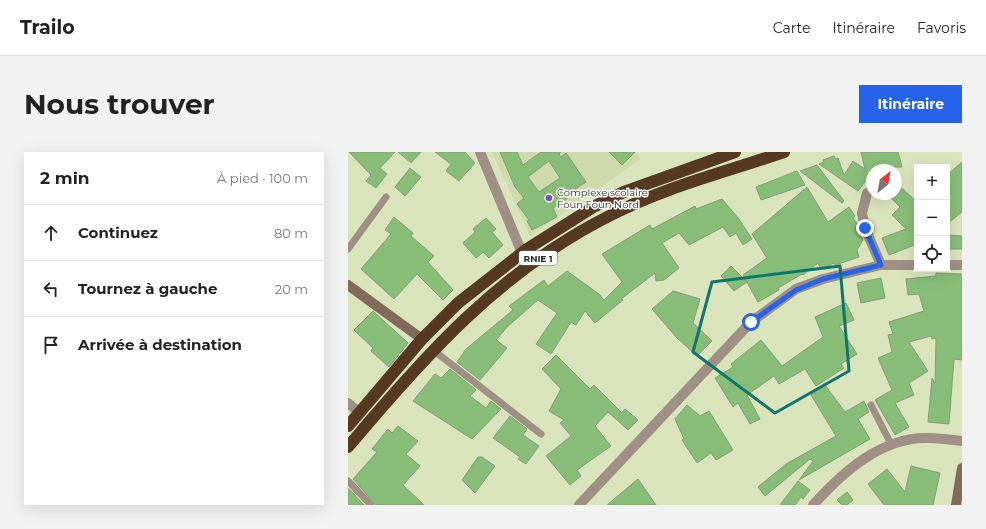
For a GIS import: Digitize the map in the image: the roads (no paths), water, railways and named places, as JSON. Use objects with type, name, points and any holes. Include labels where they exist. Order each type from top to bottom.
[{"type":"highway","name":"RNIE 1","points":[[348,426],[422,339],[458,303],[522,253],[606,200],[624,192],[735,152]]},
{"type":"highway","name":"RNIE 1","points":[[348,447],[433,350],[466,316],[499,287],[535,260],[610,215],[654,196],[784,152]]},
{"type":"street","points":[[480,152],[522,253]]},
{"type":"street","points":[[866,196],[862,213],[881,265]]},
{"type":"street","points":[[579,505],[751,322],[796,290],[823,279],[881,265],[914,265]]},
{"type":"street","points":[[950,265],[962,265]]},
{"type":"street","points":[[348,285],[422,339]]},
{"type":"street","points":[[348,403],[359,412]]},
{"type":"street","points":[[813,505],[853,466],[891,444],[927,438],[962,441]]},
{"type":"street","points":[[956,505],[962,468]]},
{"type":"lane","points":[[348,249],[386,197]]},
{"type":"lane","points":[[433,350],[541,434]]},
{"type":"lane","points":[[871,405],[891,444]]},
{"type":"lane","points":[[348,481],[371,505]]},
{"type":"place","name":"Complexe scolaire Foun Foun Nord","points":[[549,198]]}]
